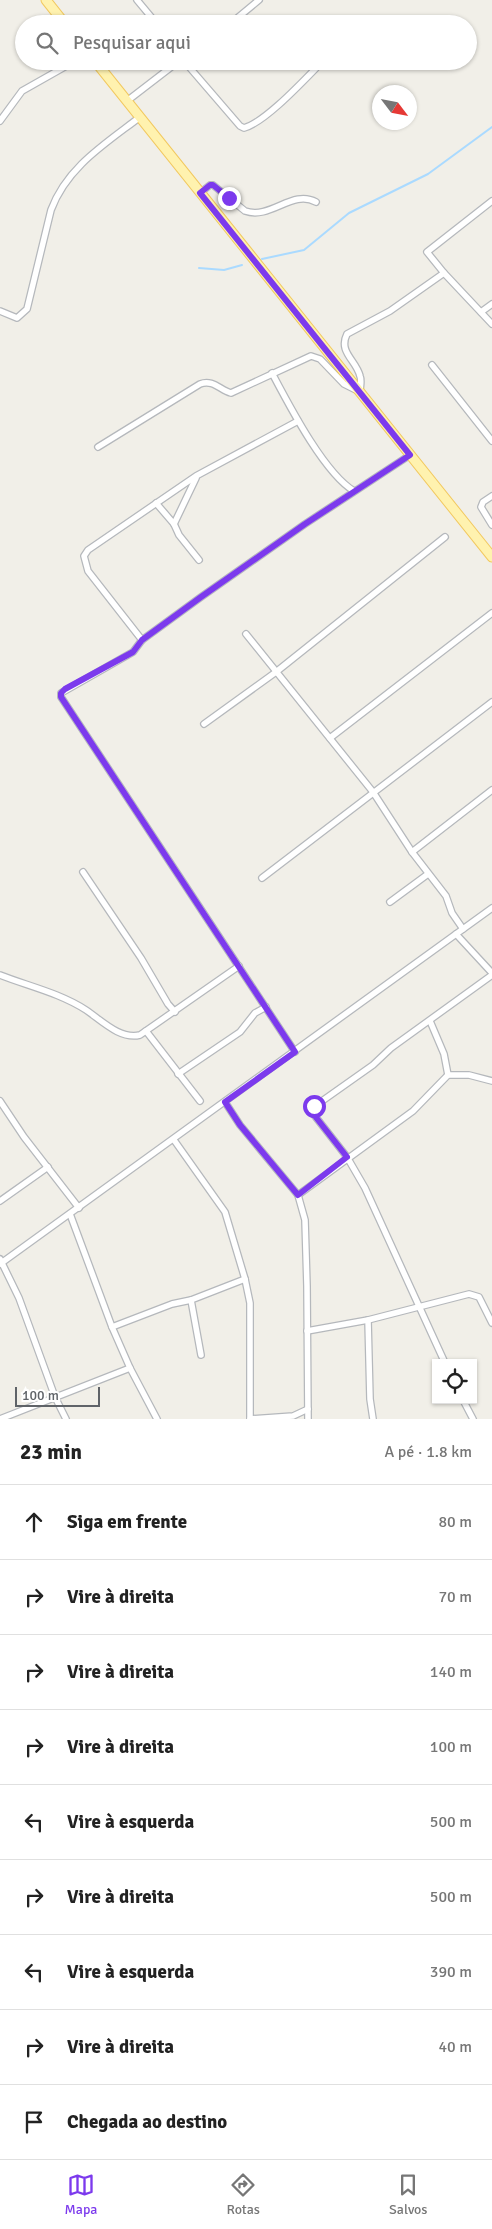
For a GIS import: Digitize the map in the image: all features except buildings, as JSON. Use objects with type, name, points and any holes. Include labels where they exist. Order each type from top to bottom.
[{"type":"main road","points":[[46,0],[58,15]]},
{"type":"main road","points":[[102,70],[492,557]]},
{"type":"street","points":[[137,0],[150,15]]},
{"type":"street","points":[[241,15],[259,0]]},
{"type":"street","points":[[0,121],[22,91],[59,70]]},
{"type":"street","points":[[127,100],[167,70]]},
{"type":"street","points":[[192,70],[240,126],[244,128],[257,122],[272,111],[314,70]]},
{"type":"street","points":[[0,311],[17,318],[27,309],[51,210],[68,177],[99,147],[140,117]]},
{"type":"street","points":[[200,193],[210,185],[213,185],[246,211],[252,213],[274,210],[292,200],[304,198],[316,202]]},
{"type":"street","points":[[492,201],[427,252],[492,324]]},
{"type":"street","points":[[98,447],[206,382],[212,383],[231,393],[311,356],[315,356],[344,384],[360,392],[360,374],[346,354],[344,345],[347,334],[390,311],[444,273]]},
{"type":"street","points":[[481,312],[492,304]]},
{"type":"street","points":[[432,365],[492,441]]},
{"type":"street","points":[[272,373],[298,421],[339,480],[354,492]]},
{"type":"street","points":[[142,640],[88,571],[84,556],[88,550],[196,476],[298,421]]},
{"type":"street","points":[[295,1052],[61,697],[61,693],[133,652],[142,640],[410,455]]},
{"type":"street","points":[[174,524],[196,476]]},
{"type":"street","points":[[492,496],[483,502],[481,507],[492,525]]},
{"type":"street","points":[[156,503],[174,524],[179,535],[199,560]]},
{"type":"street","points":[[204,724],[276,672],[444,537]]},
{"type":"street","points":[[330,738],[492,612]]},
{"type":"street","points":[[246,634],[374,792],[412,852],[446,896],[452,913],[463,929]]},
{"type":"street","points":[[262,878],[492,702]]},
{"type":"street","points":[[412,852],[492,790]]},
{"type":"street","points":[[83,872],[175,1012]]},
{"type":"street","points":[[390,902],[428,874]]},
{"type":"street","points":[[66,1419],[55,1397],[30,1325],[1,1262],[174,1140],[492,908]]},
{"type":"street","points":[[443,1359],[365,1188],[347,1157],[311,1111],[314,1106],[373,1065],[391,1048],[492,974],[456,934]]},
{"type":"street","points":[[0,975],[79,1006],[113,1029],[134,1036],[146,1031],[175,1012],[239,966]]},
{"type":"street","points":[[178,1074],[240,1032],[255,1013],[266,1007]]},
{"type":"street","points":[[430,1021],[444,1054],[448,1075]]},
{"type":"street","points":[[146,1031],[200,1100]]},
{"type":"street","points":[[298,1195],[347,1157],[414,1111],[448,1075],[469,1075],[492,1081]]},
{"type":"street","points":[[0,1102],[24,1137],[79,1208]]},
{"type":"street","points":[[225,1102],[240,1125],[298,1195],[306,1230],[308,1419]]},
{"type":"street","points":[[174,1140],[225,1212],[245,1279],[250,1302],[250,1419],[293,1416],[308,1409]]},
{"type":"street","points":[[0,1201],[48,1167]]},
{"type":"street","points":[[70,1214],[112,1326],[130,1368],[157,1419]]},
{"type":"street","points":[[112,1326],[172,1304],[191,1300],[245,1279]]},
{"type":"street","points":[[307,1331],[368,1320],[474,1294],[478,1297],[492,1323]]},
{"type":"street","points":[[191,1300],[201,1355]]},
{"type":"street","points":[[368,1320],[370,1399],[373,1419]]},
{"type":"street","points":[[0,1419],[130,1368]]},
{"type":"street","points":[[466,1404],[472,1419]]},
{"type":"waterway","points":[[262,259],[304,250],[349,213],[428,174],[492,127]]},
{"type":"waterway","points":[[199,268],[224,270],[242,265]]},
{"type":"route","points":[[229,198],[213,185],[205,188],[200,193],[410,455],[305,524],[201,597],[142,640],[133,652],[65,689],[61,693],[61,697],[295,1052],[225,1102],[240,1125],[298,1195],[347,1157],[311,1111],[314,1106]]}]
